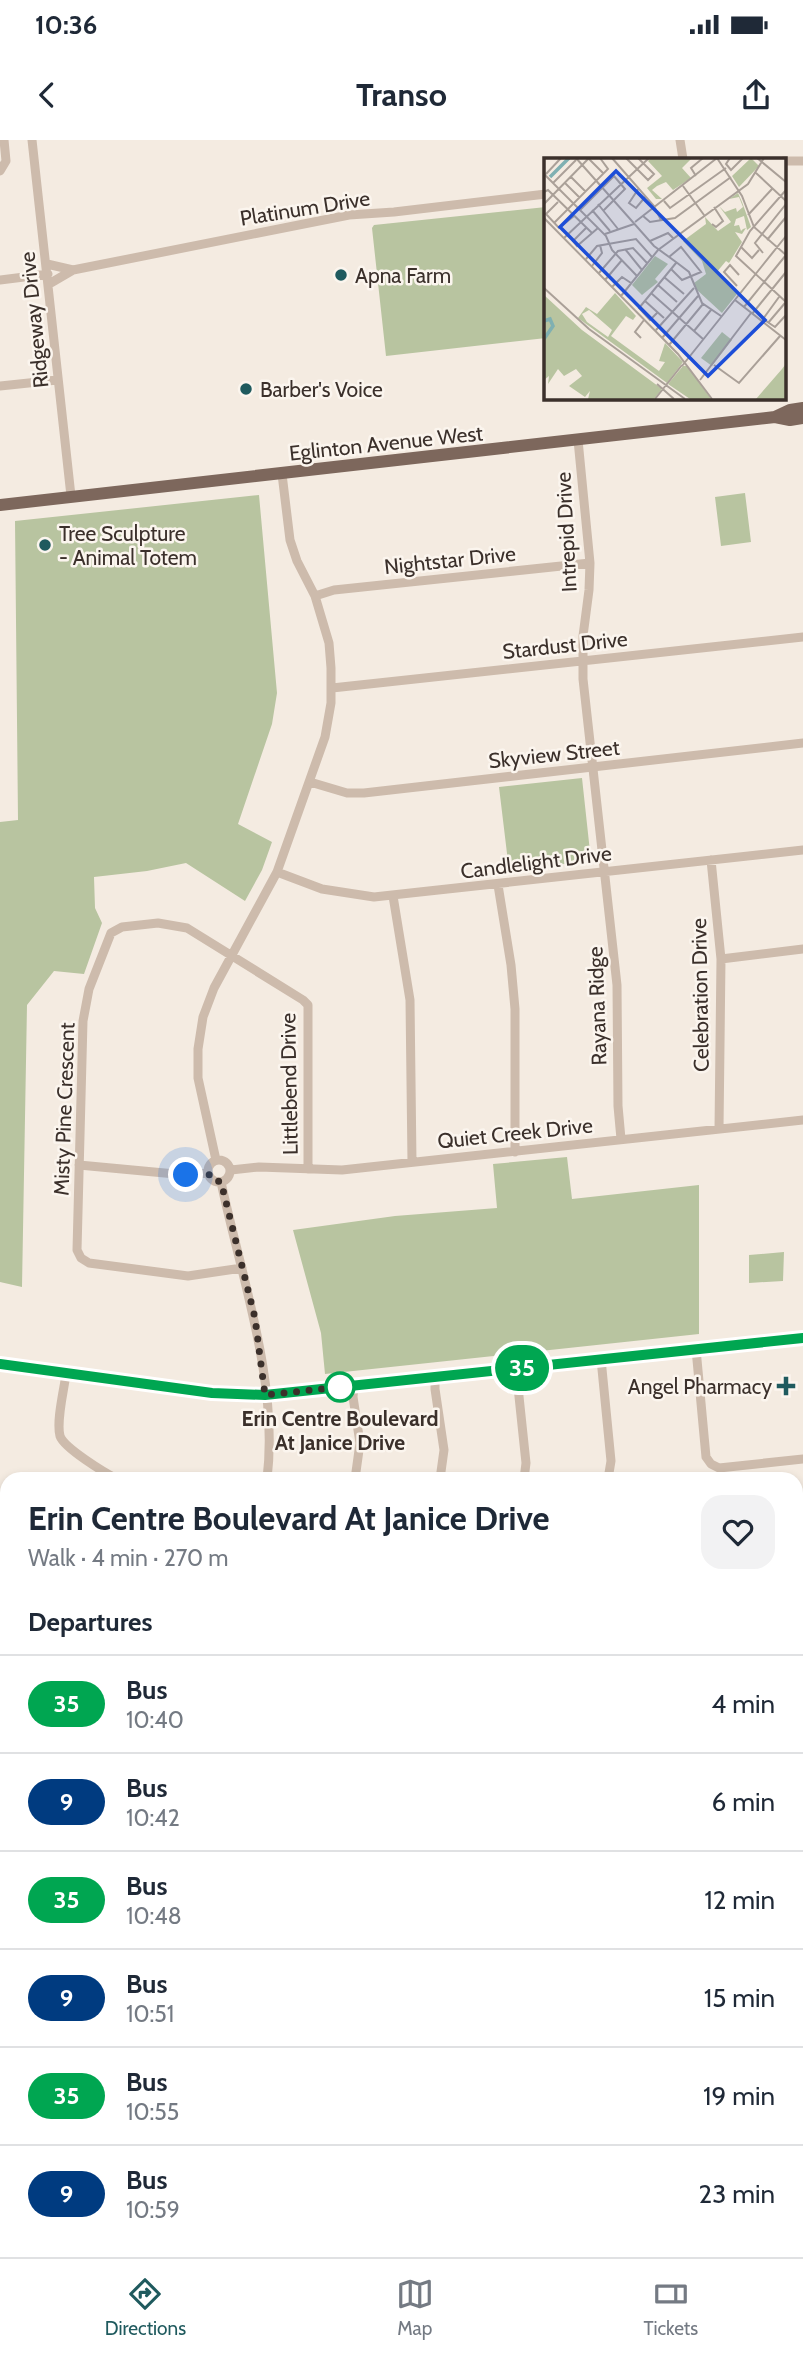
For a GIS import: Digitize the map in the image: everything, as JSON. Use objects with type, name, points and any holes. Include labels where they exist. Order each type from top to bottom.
[{"type":"main road","name":"Eglinton Avenue West","points":[[775,417],[803,408]]},
{"type":"main road","name":"Eglinton Avenue West","points":[[0,505],[775,417],[790,420],[803,418]]},
{"type":"street","points":[[0,171],[6,161],[4,140]]},
{"type":"street","name":"Ridgeway Drive","points":[[32,140],[71,496]]},
{"type":"street","points":[[680,140],[683,158]]},
{"type":"street","name":"Platinum Drive","points":[[48,274],[349,215],[544,194]]},
{"type":"street","name":"Platinum Drive","points":[[48,274],[73,270]]},
{"type":"street","points":[[0,280],[48,274]]},
{"type":"street","points":[[0,386],[57,380]]},
{"type":"street","name":"Intrepid Drive","points":[[578,440],[590,563],[582,661],[604,872]]},
{"type":"street","points":[[216,1160],[198,1078],[198,1049],[208,1003],[277,872],[325,737],[332,688],[328,643],[315,596],[297,561],[290,540],[282,474]]},
{"type":"street","name":"Nightstar Drive","points":[[315,596],[334,590],[590,563]]},
{"type":"street","name":"Stardust Drive","points":[[332,688],[803,637]]},
{"type":"street","name":"Skyview Street","points":[[310,782],[347,793],[364,793],[803,744]]},
{"type":"street","name":"Candlelight Drive","points":[[277,872],[338,893],[374,897],[803,850]]},
{"type":"street","name":"Celebration Drive","points":[[711,860],[721,959],[719,1129]]},
{"type":"street","name":"Rayana Ridge","points":[[604,872],[617,985],[618,1106],[621,1139]]},
{"type":"street","points":[[498,885],[515,1009],[515,1152]]},
{"type":"street","points":[[393,896],[411,1000],[412,1162]]},
{"type":"street","name":"Misty Pine Crescent","points":[[232,955],[199,934],[175,924],[122,927],[111,933],[92,978],[85,1005],[77,1250],[81,1258],[89,1263],[187,1276],[242,1268]]},
{"type":"street","points":[[721,959],[803,949]]},
{"type":"street","name":"Littlebend Drive","points":[[232,955],[308,1006],[308,1169]]},
{"type":"street","name":"Quiet Creek Drive","points":[[231,1170],[259,1167],[342,1170],[803,1120]]},
{"type":"street","points":[[216,1160],[227,1162],[231,1170],[229,1177],[221,1182],[211,1179],[206,1173],[211,1163],[216,1160]]},
{"type":"street","points":[[79,1165],[186,1175],[206,1173]]},
{"type":"street","points":[[221,1182],[255,1318],[270,1453],[268,1472]]},
{"type":"street","points":[[0,1364],[212,1393],[265,1395],[803,1338]]},
{"type":"street","points":[[696,1349],[706,1457],[711,1464],[719,1468],[803,1459]]},
{"type":"street","points":[[601,1359],[611,1461],[609,1472]]},
{"type":"street","points":[[516,1368],[525,1472]]},
{"type":"street","points":[[65,1374],[60,1436],[67,1446],[106,1472]]},
{"type":"street","points":[[435,1377],[444,1450],[441,1472]]},
{"type":"street","points":[[354,1385],[353,1397],[360,1443],[356,1472]]},
{"type":"green space","points":[[544,207],[544,338],[386,356],[372,228],[374,225]]},
{"type":"green space","points":[[745,493],[751,542],[721,546],[715,497]]},
{"type":"green space","points":[[259,495],[277,693],[272,724],[238,824],[272,842],[262,870],[245,901],[186,863],[94,877],[95,908],[102,923],[84,974],[54,971],[27,1005],[22,1287],[0,1282],[0,822],[18,820],[15,521]]},
{"type":"green space","points":[[582,778],[591,861],[509,870],[499,787]]},
{"type":"green space","points":[[567,1157],[572,1199],[699,1185],[699,1334],[325,1374],[321,1333],[293,1230],[395,1216],[497,1208],[493,1164]]},
{"type":"green space","points":[[784,1252],[783,1281],[749,1283],[749,1255]]},
{"type":"bus line","name":"35","points":[[0,1364],[212,1393],[265,1395],[803,1338]]},
{"type":"place","name":"Apna Farm","points":[[341,275]]},
{"type":"place","name":"Barber's Voice","points":[[246,389]]},
{"type":"place","name":"Tree Sculpture - Animal Totem","points":[[45,545]]},
{"type":"place","name":"Angel Pharmacy","points":[[786,1386]]},
{"type":"place","name":"Erin Centre Boulevard At Janice Drive","points":[[340,1387]]},
{"type":"route","points":[[186,1175],[208,1172],[211,1179],[221,1182],[255,1318],[265,1395],[340,1387]]}]
